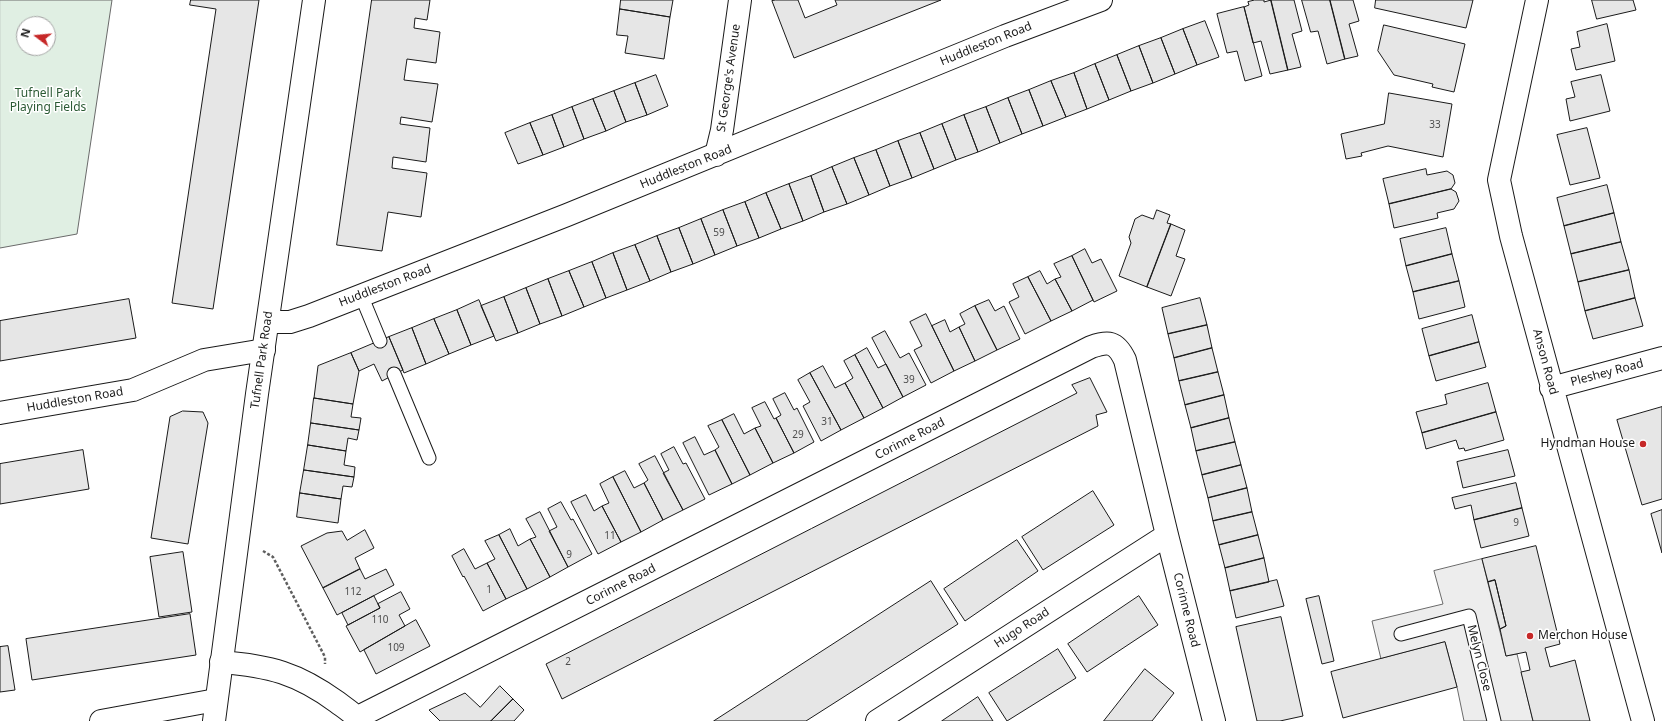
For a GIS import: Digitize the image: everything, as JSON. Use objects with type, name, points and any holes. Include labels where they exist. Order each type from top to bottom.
[{"type":"street","name":"Tufnell Park Road","points":[[215,710],[238,535],[314,0]]},
{"type":"street","name":"St George's Avenue","points":[[716,155],[722,130],[740,0]]},
{"type":"street","name":"Huddleston Road","points":[[268,322],[290,322],[361,295],[567,215],[998,39],[1101,0]]},
{"type":"street","name":"Anson Road","points":[[1537,0],[1500,180],[1511,236],[1551,388],[1583,497],[1643,721]]},
{"type":"street","name":"Corinne Road","points":[[360,719],[1090,347],[1105,342],[1116,346],[1125,360],[1208,716]]},
{"type":"street","name":"Huddleston Road","points":[[0,413],[134,390],[204,360],[264,350]]},
{"type":"street","name":"Pleshey Road","points":[[1551,388],[1662,358]]},
{"type":"street","name":"Hugo Road","points":[[877,721],[1167,535]]},
{"type":"street","points":[[221,662],[261,666],[302,680],[326,694],[360,719]]},
{"type":"street","points":[[101,721],[215,710]]},
{"type":"lane","points":[[361,295],[380,341]]},
{"type":"lane","points":[[394,374],[429,458]]},
{"type":"lane","name":"Melyn Close","points":[[1401,634],[1469,616],[1494,721]]},
{"type":"path","points":[[238,535],[273,557],[325,657],[326,694]]},
{"type":"green space","name":"Tufnell Park Playing Fields","points":[[0,0],[112,0],[77,234],[0,248]]},
{"type":"shaded area","points":[[1482,559],[1506,656],[1517,654],[1533,721],[1464,721],[1445,642],[1381,659],[1372,621],[1443,604],[1434,571]]},
{"type":"building","points":[[191,0],[259,0],[213,309],[172,303],[216,9],[190,5]]},
{"type":"building","points":[[372,0],[430,0],[427,20],[415,18],[414,28],[440,32],[436,63],[407,59],[404,80],[438,84],[432,122],[401,117],[400,124],[430,128],[426,162],[393,157],[392,168],[427,173],[421,217],[388,212],[382,251],[337,245]]},
{"type":"building","points":[[621,0],[673,0],[670,17],[620,9]]},
{"type":"building","points":[[798,0],[805,18],[837,5],[835,0],[941,0],[794,58],[772,1]]},
{"type":"building","points":[[1264,0],[1264,2],[1271,0],[1288,70],[1270,74],[1261,41],[1253,43],[1244,7],[1249,5],[1248,2]]},
{"type":"building","points":[[1271,0],[1294,0],[1302,31],[1292,34],[1301,67],[1288,70]]},
{"type":"building","points":[[1302,0],[1330,0],[1345,59],[1327,64],[1318,31],[1311,32]]},
{"type":"building","points":[[1330,0],[1353,0],[1359,21],[1349,24],[1358,56],[1345,59]]},
{"type":"building","points":[[1376,0],[1473,0],[1466,28],[1375,8]]},
{"type":"building","points":[[1592,0],[1633,0],[1636,10],[1597,19]]},
{"type":"building","points":[[1244,7],[1262,76],[1245,81],[1237,51],[1227,53],[1217,14]]},
{"type":"building","points":[[620,9],[670,17],[664,59],[625,53],[628,36],[617,35]]},
{"type":"building","points":[[1205,21],[1219,57],[1197,65],[1183,29]]},
{"type":"building","points":[[1607,24],[1615,61],[1576,70],[1571,49],[1580,47],[1577,32]]},
{"type":"building","points":[[1384,25],[1465,44],[1454,92],[1432,87],[1433,84],[1394,75],[1378,51]]},
{"type":"building","points":[[1183,29],[1197,65],[1175,74],[1161,38]]},
{"type":"building","points":[[1161,38],[1175,74],[1153,83],[1139,46]]},
{"type":"building","points":[[1139,46],[1153,83],[1131,91],[1117,55]]},
{"type":"building","points":[[1117,55],[1131,91],[1109,100],[1095,64]]},
{"type":"building","points":[[1095,64],[1109,100],[1087,109],[1074,73]]},
{"type":"building","points":[[1074,73],[1087,109],[1066,117],[1051,81]]},
{"type":"building","points":[[656,75],[668,106],[647,115],[635,83]]},
{"type":"building","points":[[1601,75],[1610,111],[1570,121],[1566,99],[1575,97],[1571,82]]},
{"type":"building","points":[[1051,81],[1066,117],[1043,126],[1029,90]]},
{"type":"building","points":[[635,83],[647,115],[626,122],[614,91]]},
{"type":"building","points":[[1029,90],[1043,126],[1022,134],[1008,98]]},
{"type":"building","points":[[614,91],[626,122],[606,131],[593,99]]},
{"type":"building","points":[[1389,93],[1452,104],[1443,157],[1388,146],[1361,153],[1362,156],[1346,159],[1341,134],[1384,124]]},
{"type":"building","points":[[1008,98],[1022,134],[1000,143],[986,107]]},
{"type":"building","points":[[593,99],[606,131],[584,139],[572,107]]},
{"type":"building","points":[[572,107],[584,139],[564,147],[552,115]]},
{"type":"building","points":[[986,107],[1000,143],[978,152],[964,115]]},
{"type":"building","points":[[552,115],[564,147],[543,155],[530,123]]},
{"type":"building","points":[[964,115],[978,152],[956,160],[942,124]]},
{"type":"building","points":[[530,123],[543,155],[518,164],[505,133]]},
{"type":"building","points":[[942,124],[956,160],[934,169],[920,133]]},
{"type":"building","points":[[1587,128],[1600,178],[1570,185],[1557,135]]},
{"type":"building","points":[[920,133],[934,169],[912,178],[898,141]]},
{"type":"building","points":[[898,141],[912,178],[890,186],[876,150]]},
{"type":"building","points":[[876,150],[890,186],[869,195],[854,158]]},
{"type":"building","points":[[854,158],[869,195],[847,204],[832,167]]},
{"type":"building","points":[[832,167],[847,204],[824,212],[811,176]]},
{"type":"building","points":[[1426,169],[1427,175],[1447,171],[1453,175],[1455,183],[1451,189],[1389,204],[1383,179]]},
{"type":"building","points":[[811,176],[824,212],[803,221],[789,184]]},
{"type":"building","points":[[789,184],[803,221],[781,229],[766,193]]},
{"type":"building","points":[[1607,185],[1614,213],[1564,226],[1557,198]]},
{"type":"building","points":[[1451,189],[1456,192],[1459,201],[1454,209],[1437,213],[1438,218],[1394,228],[1389,204]]},
{"type":"building","points":[[766,193],[781,229],[759,238],[745,202]]},
{"type":"building","points":[[745,202],[759,238],[737,246],[723,210]]},
{"type":"building","points":[[723,210],[737,246],[715,255],[701,219]]},
{"type":"building","points":[[1157,210],[1170,215],[1167,223],[1171,224],[1147,287],[1119,276],[1131,243],[1129,237],[1135,219],[1142,215],[1153,219]]},
{"type":"building","points":[[1614,213],[1621,242],[1571,254],[1564,226]]},
{"type":"building","points":[[701,219],[715,255],[693,264],[679,228]]},
{"type":"building","points":[[1171,224],[1185,230],[1176,256],[1185,259],[1171,296],[1147,287]]},
{"type":"building","points":[[679,228],[693,264],[671,272],[657,236]]},
{"type":"building","points":[[1446,228],[1452,254],[1406,266],[1400,239]]},
{"type":"building","points":[[657,236],[671,272],[650,281],[635,245]]},
{"type":"building","points":[[1621,242],[1629,270],[1578,282],[1571,254]]},
{"type":"building","points":[[635,245],[650,281],[627,290],[613,253]]},
{"type":"building","points":[[1085,249],[1092,263],[1101,259],[1117,291],[1094,302],[1072,256]]},
{"type":"building","points":[[613,253],[627,290],[606,298],[592,262]]},
{"type":"building","points":[[1452,254],[1459,281],[1413,292],[1406,266]]},
{"type":"building","points":[[1072,256],[1093,300],[1072,311],[1055,279],[1061,277],[1054,264]]},
{"type":"building","points":[[592,262],[606,298],[584,307],[569,271]]},
{"type":"building","points":[[1629,270],[1635,298],[1585,311],[1578,282]]},
{"type":"building","points":[[569,271],[584,307],[562,316],[548,279]]},
{"type":"building","points":[[1040,271],[1047,284],[1055,279],[1072,311],[1051,321],[1028,277]]},
{"type":"building","points":[[1028,277],[1051,321],[1025,334],[1009,302],[1019,297],[1013,284]]},
{"type":"building","points":[[548,279],[562,316],[540,324],[526,288]]},
{"type":"building","points":[[1459,281],[1465,307],[1419,319],[1413,292]]},
{"type":"building","points":[[526,288],[540,324],[518,333],[504,297]]},
{"type":"building","points":[[504,297],[518,333],[496,341],[481,306]]},
{"type":"building","points":[[1200,298],[1207,325],[1168,334],[1162,308]]},
{"type":"building","points":[[1635,298],[1643,326],[1593,339],[1585,311]]},
{"type":"building","points":[[129,299],[136,338],[0,361],[0,321]]},
{"type":"building","points":[[479,300],[494,336],[471,345],[457,310]]},
{"type":"building","points":[[989,300],[995,311],[1004,306],[1020,339],[997,350],[975,306]]},
{"type":"building","points":[[975,306],[997,350],[975,361],[959,327],[965,324],[960,314]]},
{"type":"building","points":[[457,310],[471,345],[449,354],[434,319]]},
{"type":"building","points":[[926,314],[954,371],[931,383],[914,350],[922,346],[910,322]]},
{"type":"building","points":[[1472,315],[1479,342],[1429,356],[1422,329]]},
{"type":"building","points":[[434,319],[449,354],[426,364],[412,328]]},
{"type":"building","points":[[945,320],[950,332],[959,327],[975,361],[954,371],[932,326]]},
{"type":"building","points":[[1207,325],[1212,348],[1174,358],[1168,334]]},
{"type":"building","points":[[412,328],[426,364],[404,373],[389,337]]},
{"type":"building","points":[[885,331],[900,358],[909,353],[926,385],[903,397],[872,338]]},
{"type":"building","points":[[389,337],[403,370],[382,381],[374,364],[359,371],[351,353]]},
{"type":"building","points":[[1479,342],[1486,367],[1436,381],[1429,356]]},
{"type":"building","points":[[867,348],[878,368],[886,364],[903,397],[883,408],[855,355]]},
{"type":"building","points":[[1212,348],[1218,372],[1179,381],[1174,358]]},
{"type":"building","points":[[351,353],[359,371],[353,404],[314,398],[318,366]]},
{"type":"building","points":[[855,355],[883,408],[864,418],[845,383],[853,378],[844,361]]},
{"type":"building","points":[[823,366],[835,388],[845,383],[864,418],[841,430],[810,373]]},
{"type":"building","points":[[1218,372],[1224,395],[1185,405],[1179,381]]},
{"type":"building","points":[[810,373],[841,430],[821,441],[803,406],[810,402],[798,380]]},
{"type":"building","points":[[1090,378],[1107,412],[1096,415],[1098,426],[562,699],[546,664],[1077,393],[1072,385]]},
{"type":"building","points":[[1488,383],[1496,412],[1422,433],[1416,412],[1447,404],[1445,395]]},
{"type":"building","points":[[785,393],[794,410],[797,408],[814,442],[794,453],[776,418],[781,415],[773,399]]},
{"type":"building","points":[[1224,395],[1229,418],[1191,428],[1185,405]]},
{"type":"building","points":[[314,398],[353,404],[351,417],[361,418],[359,430],[311,423]]},
{"type":"building","points":[[765,402],[774,419],[776,418],[794,453],[773,463],[755,428],[761,426],[752,408]]},
{"type":"building","name":"Hyndman House","points":[[1662,407],[1662,499],[1642,505],[1617,420]]},
{"type":"building","points":[[183,411],[203,412],[208,423],[188,544],[151,538],[170,417]]},
{"type":"building","points":[[1496,412],[1504,440],[1465,451],[1464,448],[1459,449],[1456,440],[1426,449],[1422,433]]},
{"type":"building","points":[[734,414],[744,434],[755,428],[773,463],[750,475],[722,420]]},
{"type":"building","points":[[1229,418],[1235,442],[1196,451],[1191,428]]},
{"type":"building","points":[[722,420],[750,475],[732,484],[715,450],[719,447],[708,426]]},
{"type":"building","points":[[311,423],[359,430],[357,440],[348,438],[346,451],[308,445]]},
{"type":"building","points":[[695,437],[704,455],[715,450],[732,484],[709,495],[683,443]]},
{"type":"building","points":[[1235,442],[1241,465],[1202,475],[1196,451]]},
{"type":"building","points":[[308,445],[346,451],[344,465],[355,467],[354,477],[304,470]]},
{"type":"building","points":[[674,447],[683,464],[686,463],[705,499],[683,510],[663,473],[669,470],[661,454]]},
{"type":"building","points":[[83,450],[89,489],[0,504],[0,464]]},
{"type":"building","points":[[1508,450],[1515,476],[1463,488],[1457,462]]},
{"type":"building","points":[[655,456],[683,510],[663,520],[644,483],[648,480],[639,464]]},
{"type":"building","points":[[1241,465],[1247,488],[1208,498],[1202,475]]},
{"type":"building","points":[[304,470],[354,477],[352,487],[343,486],[341,499],[300,493]]},
{"type":"building","points":[[625,471],[634,488],[644,483],[663,520],[641,532],[613,477]]},
{"type":"building","points":[[613,477],[641,532],[621,542],[602,506],[609,503],[600,484]]},
{"type":"building","points":[[1516,483],[1522,508],[1474,520],[1471,505],[1455,509],[1452,498]]},
{"type":"building","points":[[1247,488],[1252,512],[1213,521],[1208,498]]},
{"type":"building","points":[[1093,491],[1114,525],[1043,570],[1022,537]]},
{"type":"building","points":[[300,493],[341,499],[338,523],[297,517]]},
{"type":"building","points":[[586,495],[594,511],[602,506],[621,542],[598,554],[571,502]]},
{"type":"building","points":[[561,502],[571,520],[573,519],[592,554],[568,567],[549,531],[557,527],[548,509]]},
{"type":"building","points":[[1522,508],[1529,536],[1481,548],[1474,520]]},
{"type":"building","points":[[1662,510],[1662,553],[1651,514]]},
{"type":"building","points":[[540,512],[568,567],[550,577],[530,539],[536,537],[526,519]]},
{"type":"building","points":[[1252,512],[1258,535],[1219,545],[1213,521]]},
{"type":"building","points":[[510,529],[518,546],[530,539],[550,577],[527,589],[499,535]]},
{"type":"building","points":[[365,530],[374,548],[355,558],[360,569],[323,588],[301,546],[327,533],[342,531],[347,540]]},
{"type":"building","points":[[499,535],[527,589],[506,599],[487,563],[495,559],[485,541]]},
{"type":"building","points":[[1258,535],[1264,558],[1225,568],[1219,545]]},
{"type":"building","points":[[1017,540],[1038,571],[965,621],[944,589]]},
{"type":"building","name":"Merchon House","points":[[1536,546],[1560,644],[1545,648],[1550,667],[1575,660],[1590,721],[1533,721],[1521,672],[1530,670],[1526,652],[1506,656],[1500,629],[1506,626],[1495,580],[1488,582],[1482,559]]},
{"type":"building","points":[[464,549],[475,569],[487,563],[506,599],[483,611],[452,556]]},
{"type":"building","points":[[183,552],[192,612],[159,617],[150,557]]},
{"type":"building","points":[[1264,558],[1269,582],[1230,591],[1225,568]]},
{"type":"building","points":[[360,569],[365,579],[386,569],[394,585],[337,615],[323,588]]},
{"type":"building","points":[[1277,580],[1284,606],[1236,618],[1230,591]]},
{"type":"building","points":[[1495,580],[1506,626],[1500,629],[1488,582]]},
{"type":"building","points":[[931,581],[958,624],[806,721],[714,721]]},
{"type":"building","points":[[401,592],[410,609],[399,615],[405,626],[360,652],[346,626],[380,608],[378,604]]},
{"type":"building","points":[[374,596],[380,608],[348,625],[342,613]]},
{"type":"building","points":[[1139,596],[1158,625],[1087,672],[1068,644]]},
{"type":"building","points":[[1319,596],[1334,661],[1322,664],[1306,599]]},
{"type":"building","points":[[190,614],[196,655],[32,680],[26,639]]},
{"type":"building","points":[[1281,617],[1303,716],[1280,721],[1257,721],[1236,627]]},
{"type":"building","points":[[416,620],[430,646],[376,674],[364,650]]},
{"type":"building","points":[[1445,642],[1457,687],[1343,718],[1331,672]]},
{"type":"building","points":[[8,646],[15,690],[0,692],[0,647]]},
{"type":"building","points":[[1058,649],[1076,678],[1007,721],[989,693]]},
{"type":"building","points":[[1145,669],[1174,693],[1152,721],[1104,721]]},
{"type":"building","points":[[500,686],[513,699],[491,721],[440,721],[429,710],[465,693],[480,707]]},
{"type":"building","points":[[978,697],[993,721],[942,721]]},
{"type":"building","points":[[513,699],[524,710],[514,721],[491,721]]},
{"type":"place","name":"Hyndman House","points":[[1643,444]]},
{"type":"place","name":"Merchon House","points":[[1530,636]]}]
